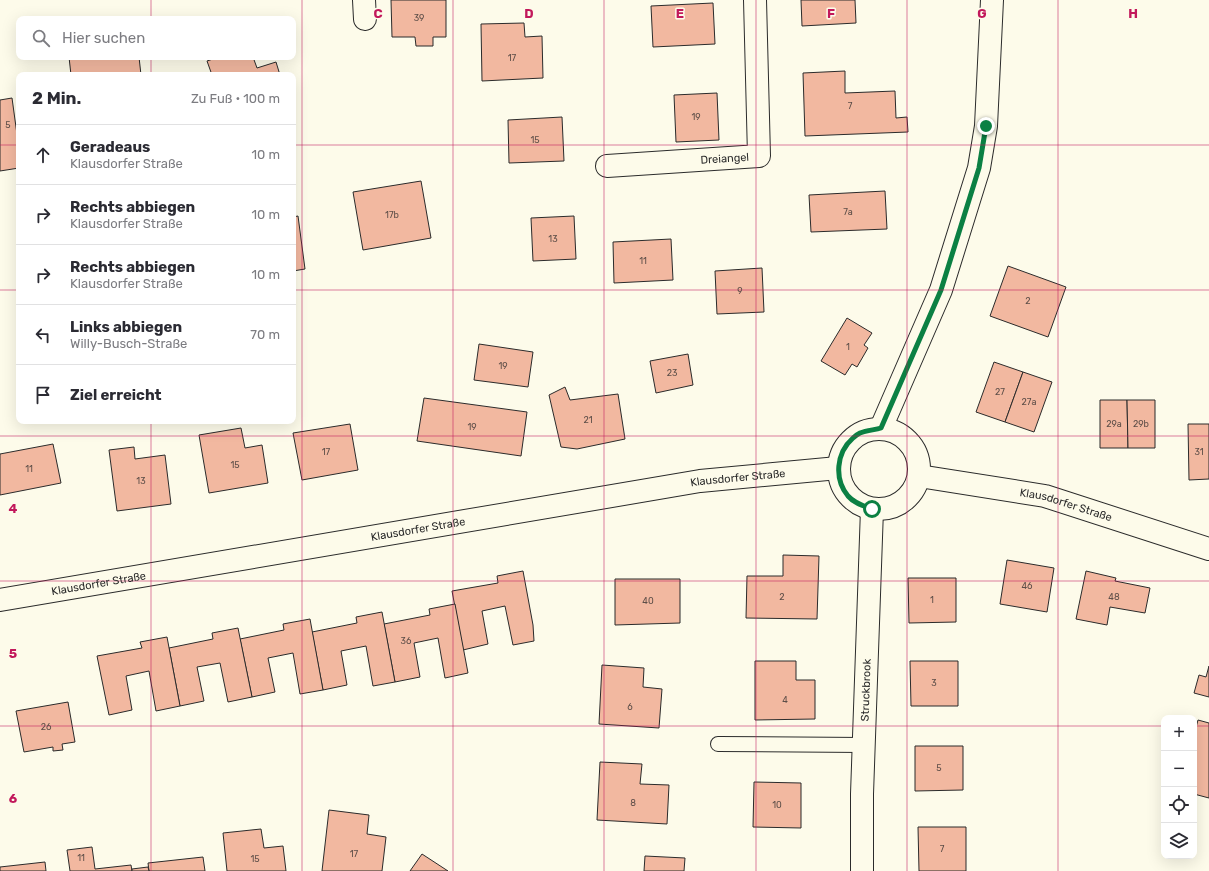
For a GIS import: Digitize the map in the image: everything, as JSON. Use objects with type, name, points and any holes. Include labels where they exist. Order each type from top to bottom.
[{"type":"street","name":"Dreiangel","points":[[607,166],[759,156],[755,0]]},
{"type":"street","points":[[881,428],[941,290],[979,168],[986,126],[992,0]]},
{"type":"street","points":[[881,428],[898,433],[911,443],[918,456],[919,476],[913,492],[902,503],[888,509],[872,509],[857,504],[848,496],[840,482],[838,468],[841,453],[848,443],[859,433],[881,428]]},
{"type":"street","name":"Klausdorfer Straße","points":[[0,600],[700,481],[838,468]]},
{"type":"street","name":"Klausdorfer Straße","points":[[919,476],[1046,496],[1209,549]]},
{"type":"street","name":"Struckbrook","points":[[862,871],[864,745],[872,509]]},
{"type":"lane","points":[[718,744],[864,745]]},
{"type":"building","points":[[391,0],[446,0],[446,37],[433,37],[433,46],[416,46],[415,37],[392,37]]},
{"type":"building","points":[[801,0],[855,0],[856,23],[802,26]]},
{"type":"building","points":[[713,3],[715,44],[653,47],[651,6]]},
{"type":"building","points":[[524,23],[525,37],[542,36],[543,78],[482,81],[481,24]]},
{"type":"building","points":[[69,60],[139,60],[141,72],[71,72]]},
{"type":"building","points":[[254,60],[257,68],[276,62],[279,72],[211,72],[207,61]]},
{"type":"building","points":[[845,71],[845,93],[895,91],[896,118],[907,117],[908,132],[805,136],[803,73]]},
{"type":"building","points":[[717,93],[719,140],[676,142],[674,95]]},
{"type":"building","points":[[12,98],[16,127],[16,168],[0,171],[0,100]]},
{"type":"building","points":[[562,117],[564,161],[509,163],[508,120]]},
{"type":"building","points":[[421,181],[431,238],[363,250],[353,192]]},
{"type":"building","points":[[885,191],[887,229],[811,232],[809,195]]},
{"type":"building","points":[[296,216],[298,216],[305,269],[296,270]]},
{"type":"building","points":[[574,216],[576,259],[533,261],[531,218]]},
{"type":"building","points":[[671,239],[673,280],[614,283],[613,242]]},
{"type":"building","points":[[1008,266],[1066,287],[1048,337],[990,316]]},
{"type":"building","points":[[762,268],[764,312],[717,314],[715,271]]},
{"type":"building","points":[[847,318],[872,333],[864,345],[868,348],[857,367],[852,364],[845,375],[821,361]]},
{"type":"building","points":[[479,344],[533,352],[528,387],[474,380]]},
{"type":"building","points":[[688,354],[693,385],[656,393],[650,361]]},
{"type":"building","points":[[994,362],[1023,372],[1005,422],[976,412]]},
{"type":"building","points":[[1023,372],[1052,382],[1034,432],[1005,422]]},
{"type":"building","points":[[565,387],[570,400],[618,394],[625,439],[577,449],[561,447],[549,395]]},
{"type":"building","points":[[424,398],[527,412],[521,456],[417,441]]},
{"type":"building","points":[[1100,400],[1127,400],[1128,448],[1100,448]]},
{"type":"building","points":[[1127,400],[1155,400],[1155,448],[1128,448]]},
{"type":"building","points":[[350,424],[358,470],[302,480],[293,433]]},
{"type":"building","points":[[1188,424],[1209,424],[1209,479],[1189,480]]},
{"type":"building","points":[[241,428],[245,448],[262,445],[268,483],[209,493],[199,435]]},
{"type":"building","points":[[53,444],[61,483],[0,495],[0,454]]},
{"type":"building","points":[[134,447],[135,459],[165,455],[171,504],[117,511],[109,450]]},
{"type":"building","points":[[783,555],[819,556],[817,619],[746,618],[747,576],[783,576]]},
{"type":"building","points":[[1007,560],[1054,568],[1047,612],[1000,604]]},
{"type":"building","points":[[523,571],[533,625],[534,641],[513,645],[505,606],[482,611],[488,644],[463,650],[452,591],[498,583],[497,576]]},
{"type":"building","points":[[1086,571],[1116,578],[1115,581],[1150,588],[1145,613],[1110,607],[1107,625],[1076,619]]},
{"type":"building","points":[[908,578],[956,578],[956,622],[909,623]]},
{"type":"building","points":[[615,579],[680,579],[680,623],[615,625]]},
{"type":"building","points":[[455,604],[468,673],[445,678],[438,638],[414,643],[420,677],[395,682],[384,624],[430,615],[429,609]]},
{"type":"building","points":[[382,612],[395,682],[373,686],[366,646],[341,651],[347,685],[323,690],[312,632],[357,623],[356,617]]},
{"type":"building","points":[[310,619],[323,690],[300,694],[293,653],[268,658],[275,692],[252,697],[240,639],[284,630],[283,624]]},
{"type":"building","points":[[238,628],[252,697],[228,702],[220,663],[197,667],[204,701],[180,706],[169,648],[213,639],[212,633]]},
{"type":"building","points":[[167,637],[180,706],[156,711],[149,671],[126,676],[132,710],[109,715],[97,656],[142,648],[140,642]]},
{"type":"building","points":[[755,661],[796,661],[796,680],[815,680],[815,719],[755,720]]},
{"type":"building","points":[[910,661],[958,661],[958,706],[911,706]]},
{"type":"building","points":[[602,665],[644,668],[643,687],[662,689],[659,728],[599,724]]},
{"type":"building","points":[[1209,666],[1209,697],[1194,693],[1199,675],[1206,677]]},
{"type":"building","points":[[68,702],[75,742],[62,744],[63,750],[53,751],[53,747],[24,752],[16,711]]},
{"type":"building","points":[[1198,720],[1209,723],[1209,798],[1197,795]]},
{"type":"building","points":[[915,746],[963,746],[963,790],[915,791]]},
{"type":"building","points":[[600,762],[642,764],[640,784],[669,785],[667,824],[597,820]]},
{"type":"building","points":[[754,782],[801,783],[801,828],[753,827]]},
{"type":"building","points":[[329,810],[369,815],[367,834],[386,837],[382,871],[322,871]]},
{"type":"building","points":[[918,827],[966,827],[966,871],[919,871]]},
{"type":"building","points":[[261,829],[264,848],[283,846],[286,871],[227,871],[223,833]]},
{"type":"building","points":[[92,847],[95,869],[131,865],[132,871],[70,871],[67,850]]},
{"type":"building","points":[[422,854],[448,871],[410,871]]},
{"type":"building","points":[[645,856],[685,858],[684,871],[644,871]]},
{"type":"building","points":[[203,857],[205,871],[149,871],[148,863]]},
{"type":"building","points":[[45,862],[46,871],[0,871],[0,867]]},
{"type":"building","points":[[148,867],[149,871],[132,871],[132,869]]},
{"type":"route","points":[[872,509],[857,504],[848,496],[840,482],[838,468],[841,453],[848,443],[859,433],[881,428],[941,290],[979,168],[986,126]]}]
